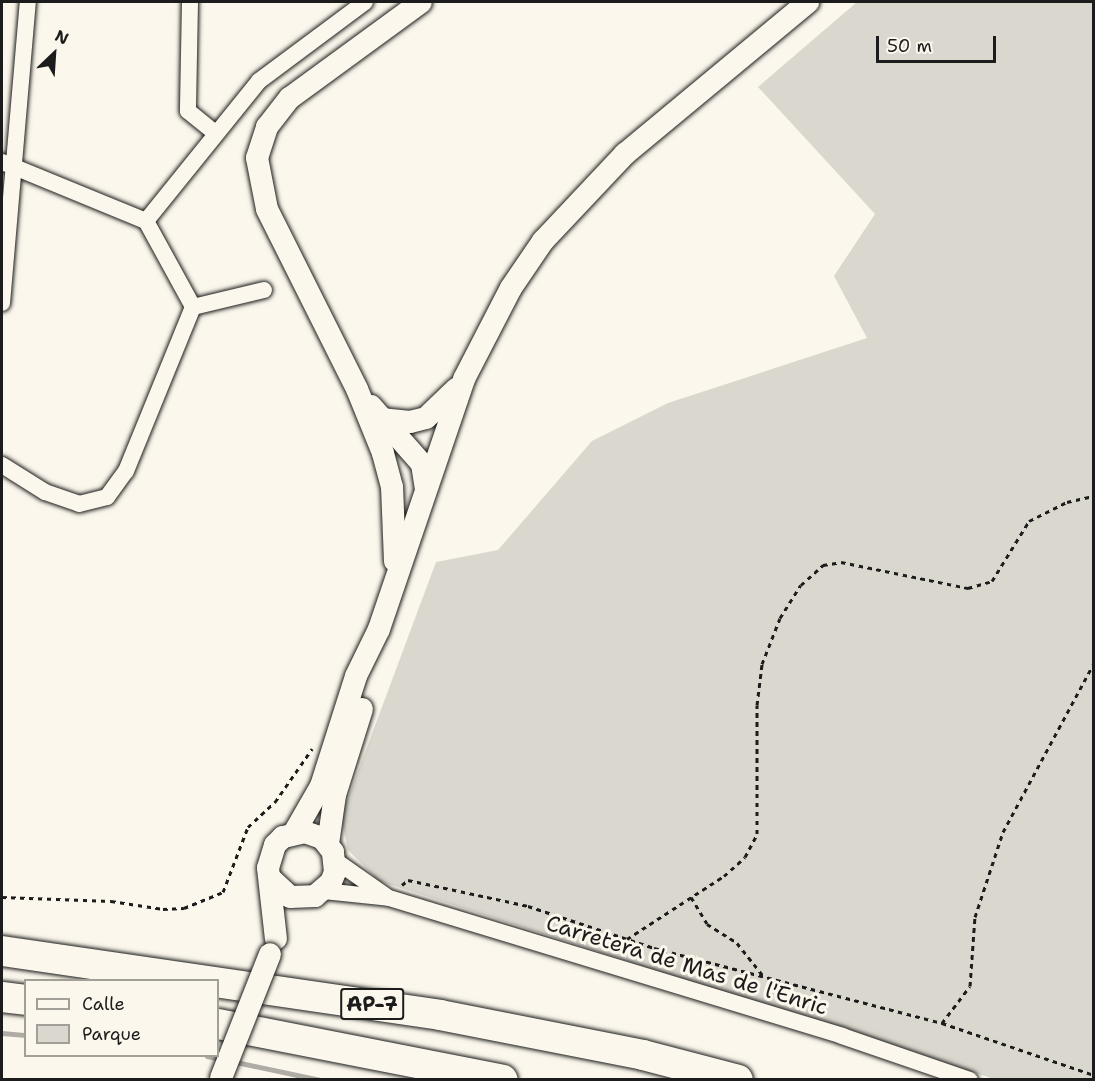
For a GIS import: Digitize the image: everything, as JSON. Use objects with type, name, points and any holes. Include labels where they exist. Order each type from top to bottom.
[{"type":"highway","name":"AP-7","points":[[2,951],[194,979]]},
{"type":"highway","name":"AP-7","points":[[219,983],[440,1015],[643,1056],[738,1080]]},
{"type":"highway","points":[[2,997],[24,1000]]},
{"type":"highway","name":"AP-7","points":[[219,1023],[503,1080]]},
{"type":"main road","points":[[395,578],[392,487],[357,389],[267,209],[261,191],[258,150],[276,113],[290,98],[420,2]]},
{"type":"main road","points":[[273,947],[272,880],[269,856],[275,845],[294,833],[321,786],[356,676],[379,629],[464,379],[511,288],[574,204],[625,154],[808,2]]},
{"type":"main road","points":[[381,419],[410,422],[426,418],[444,404],[464,379]]},
{"type":"main road","points":[[357,389],[422,464],[426,488]]},
{"type":"main road","points":[[221,1079],[273,947],[315,895],[331,882],[335,795],[372,675],[379,629]]},
{"type":"main road","points":[[294,833],[315,834],[332,852]]},
{"type":"main road","points":[[272,880],[291,897],[315,895]]},
{"type":"street","points":[[2,303],[8,166],[28,2]]},
{"type":"street","points":[[190,2],[188,111],[216,134]]},
{"type":"street","points":[[147,221],[259,81],[365,2]]},
{"type":"street","points":[[8,166],[147,221],[193,307]]},
{"type":"street","points":[[193,307],[264,290]]},
{"type":"street","points":[[2,465],[45,492],[79,504],[107,497],[126,471],[193,307]]},
{"type":"street","points":[[332,852],[389,898]]},
{"type":"street","points":[[315,895],[389,898]]},
{"type":"street","name":"Carretera de Mas de l'Enric","points":[[389,898],[842,1036],[970,1080]]},
{"type":"path","points":[[627,939],[691,897],[745,856],[757,834],[757,705],[762,664],[780,618],[801,585],[823,565],[841,562],[968,588],[992,580],[1029,521],[1066,502],[1094,496]]},
{"type":"path","points":[[942,1023],[970,986],[975,917],[1003,832],[1094,663]]},
{"type":"path","points":[[2,897],[111,901],[163,909],[184,908],[223,892],[248,827],[275,802],[312,748]]},
{"type":"path","points":[[389,898],[408,880],[528,906],[627,939],[765,978],[942,1023],[1094,1075]]},
{"type":"path","points":[[691,897],[707,924],[737,944],[765,978]]},
{"type":"green space","points":[[857,2],[1093,2],[1093,1079],[994,1079],[379,881],[348,850],[341,817],[436,562],[498,550],[592,441],[668,403],[867,338],[834,276],[875,214],[758,87]]},
{"type":"waterway","points":[[2,1033],[24,1035]]},
{"type":"waterway","points":[[212,1057],[221,1059]]},
{"type":"waterway","points":[[236,1062],[321,1080]]}]
